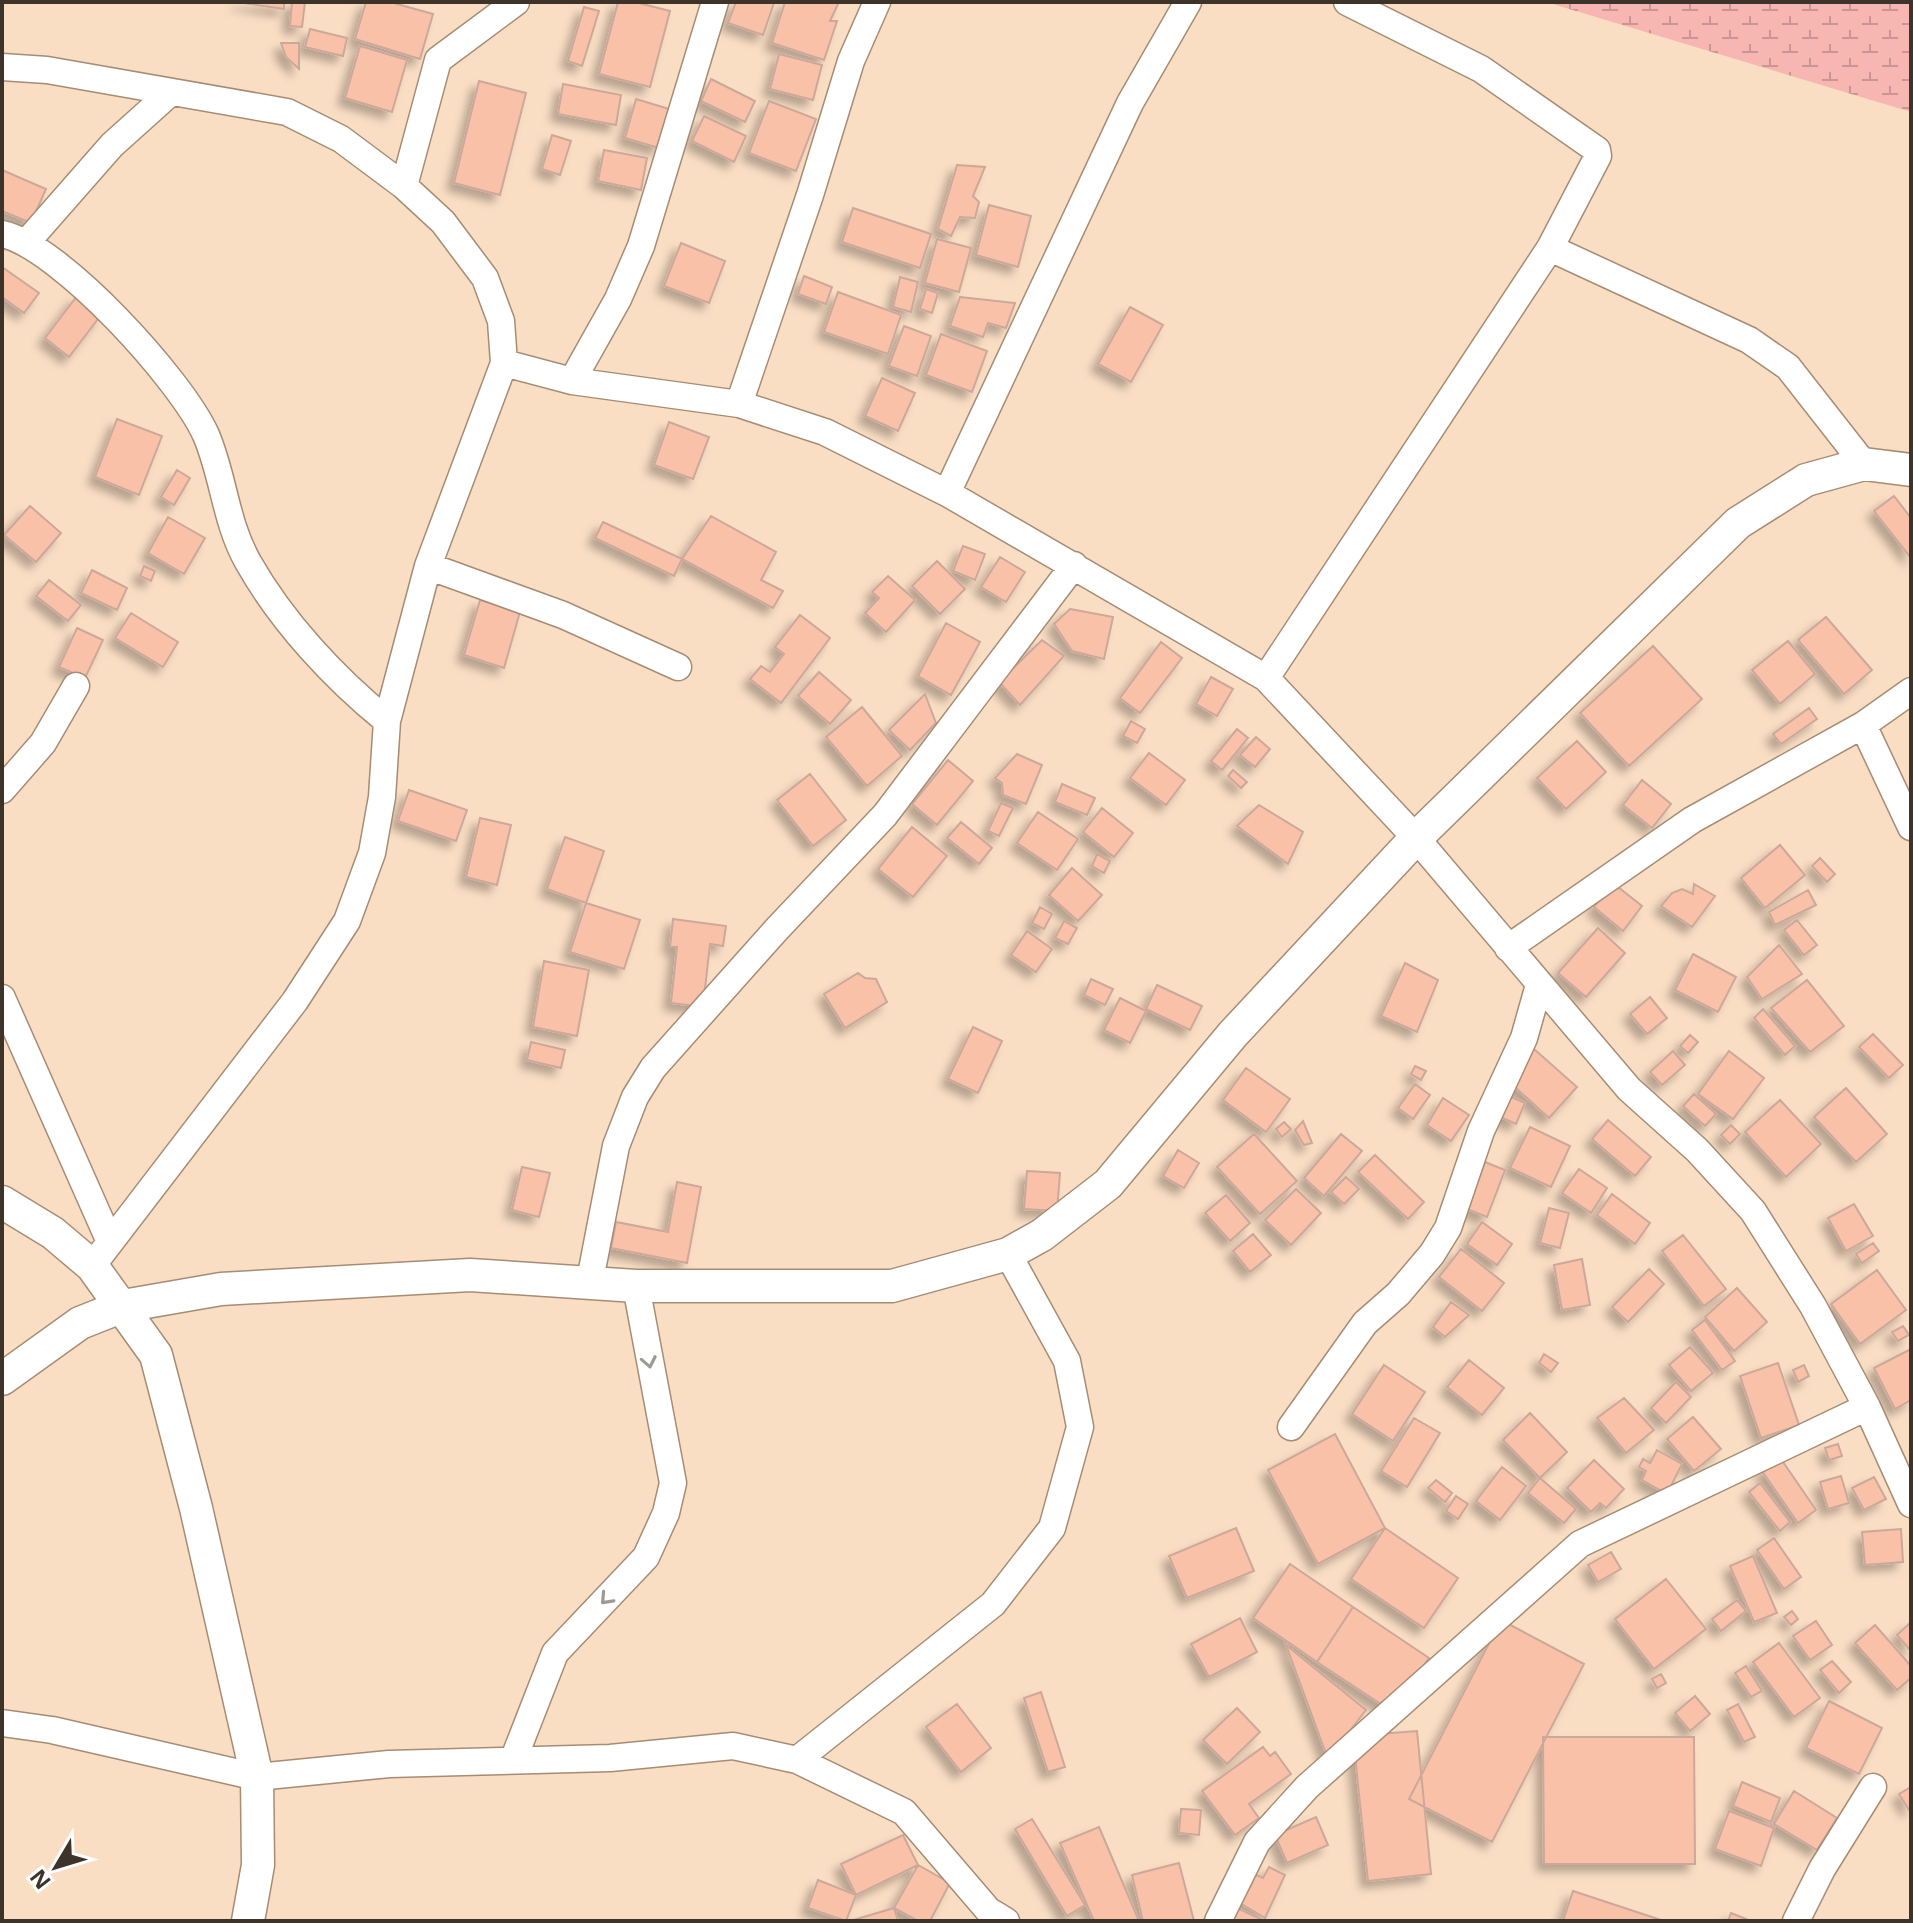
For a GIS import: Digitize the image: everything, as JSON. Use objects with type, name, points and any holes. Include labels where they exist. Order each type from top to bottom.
[{"type":"street","points":[[404,186],[438,60],[516,2]]},
{"type":"street","points":[[572,381],[618,299],[641,246],[715,2]]},
{"type":"street","points":[[739,404],[810,195],[851,61],[877,2]]},
{"type":"street","points":[[947,493],[1130,103],[1188,2]]},
{"type":"street","points":[[1266,678],[1550,248],[1598,156],[1597,150],[1481,69],[1347,2]]},
{"type":"street","points":[[2,67],[47,70],[287,112],[341,139],[404,186],[443,222],[485,278],[501,321],[504,363],[428,566],[387,721],[382,797],[372,853],[347,921],[295,1001],[101,1254]]},
{"type":"street","points":[[171,92],[14,238],[115,314],[154,359],[205,432],[214,457],[225,510],[248,562],[340,683],[387,721]]},
{"type":"street","points":[[1550,248],[1749,340],[1788,367],[1864,464]]},
{"type":"street","points":[[504,363],[572,381],[739,404],[825,432],[947,493],[1266,678],[1416,838],[1629,1089],[1697,1150],[1753,1211],[1813,1306],[1867,1407],[1911,1504]]},
{"type":"street","points":[[2,1379],[80,1323],[123,1306],[221,1289],[454,1276],[590,1280],[636,1286],[892,1286],[1008,1254],[1042,1235],[1108,1184],[1233,1034],[1416,838],[1738,523],[1806,480],[1864,464],[1911,470]]},
{"type":"street","points":[[590,1280],[616,1146],[635,1097],[653,1068],[776,930],[885,815],[1074,565]]},
{"type":"street","points":[[428,566],[563,615],[678,667]]},
{"type":"street","points":[[2,790],[43,743],[76,686]]},
{"type":"street","points":[[1508,948],[1692,820],[1863,725],[1911,691]]},
{"type":"street","points":[[1863,725],[1911,827]]},
{"type":"street","points":[[1291,1427],[1365,1323],[1398,1294],[1432,1254],[1448,1228],[1481,1131],[1524,1038],[1539,985]]},
{"type":"street","points":[[2,998],[123,1306],[156,1355],[196,1508],[257,1777],[258,1865],[248,1921]]},
{"type":"street","points":[[2,1202],[53,1233],[101,1254]]},
{"type":"street","points":[[797,1760],[993,1604],[1052,1528],[1080,1427],[1067,1361],[1008,1254]]},
{"type":"street","points":[[514,1758],[555,1653],[646,1557],[666,1513],[673,1483],[636,1286]]},
{"type":"street","points":[[1218,1921],[1257,1842],[1307,1787],[1580,1544],[1867,1407]]},
{"type":"street","points":[[2,1723],[52,1730],[257,1777],[389,1764],[514,1758],[610,1758],[733,1746],[797,1760],[904,1812],[988,1910],[1006,1921]]},
{"type":"street","points":[[1796,1921],[1822,1869],[1873,1787]]},
{"type":"green space","points":[[1546,2],[1911,2],[1911,112]]},
{"type":"building","points":[[237,2],[284,2],[284,9]]},
{"type":"building","points":[[292,2],[305,2],[302,27],[290,26]]},
{"type":"building","points":[[366,2],[390,2],[433,14],[420,59],[355,39]]},
{"type":"building","points":[[618,2],[635,2],[670,11],[650,87],[599,74]]},
{"type":"building","points":[[736,2],[774,3],[763,35],[728,23]]},
{"type":"building","points":[[785,2],[839,2],[830,21],[837,21],[824,60],[772,43]]},
{"type":"building","points":[[584,7],[599,11],[582,66],[568,61]]},
{"type":"building","points":[[310,29],[347,38],[343,56],[305,47]]},
{"type":"building","points":[[281,43],[299,43],[299,69],[286,57]]},
{"type":"building","points":[[360,46],[407,60],[392,112],[345,98]]},
{"type":"building","points":[[779,54],[822,65],[813,100],[770,89]]},
{"type":"building","points":[[711,79],[755,101],[745,122],[701,101]]},
{"type":"building","points":[[479,81],[526,93],[500,195],[454,183]]},
{"type":"building","points":[[563,84],[621,95],[616,125],[558,114]]},
{"type":"building","points":[[636,99],[669,109],[659,148],[625,138]]},
{"type":"building","points":[[769,101],[816,119],[796,171],[749,153]]},
{"type":"building","points":[[704,116],[746,136],[734,162],[692,141]]},
{"type":"building","points":[[552,135],[571,141],[560,175],[542,169]]},
{"type":"building","points":[[604,150],[647,158],[641,190],[598,181]]},
{"type":"building","points":[[957,165],[985,167],[973,196],[979,202],[975,218],[960,217],[951,236],[938,229]]},
{"type":"building","points":[[2,170],[46,189],[31,223],[2,211]]},
{"type":"building","points":[[989,205],[1031,216],[1018,267],[976,255]]},
{"type":"building","points":[[853,208],[931,234],[920,268],[842,242]]},
{"type":"building","points":[[937,239],[971,248],[959,292],[925,283]]},
{"type":"building","points":[[681,243],[725,261],[709,303],[664,286]]},
{"type":"building","points":[[2,267],[39,293],[24,313],[2,297]]},
{"type":"building","points":[[804,276],[832,287],[826,304],[798,294]]},
{"type":"building","points":[[900,277],[918,282],[911,312],[893,307]]},
{"type":"building","points":[[926,289],[938,293],[932,313],[920,309]]},
{"type":"building","points":[[838,292],[901,315],[888,354],[824,332]]},
{"type":"building","points":[[77,296],[101,315],[69,357],[45,338]]},
{"type":"building","points":[[960,297],[1015,303],[1006,328],[988,323],[983,337],[950,326]]},
{"type":"building","points":[[1130,307],[1163,325],[1131,382],[1098,364]]},
{"type":"building","points":[[904,326],[931,336],[917,376],[889,366]]},
{"type":"building","points":[[941,334],[987,351],[972,392],[926,375]]},
{"type":"building","points":[[882,378],[915,393],[898,431],[865,416]]},
{"type":"building","points":[[117,419],[162,436],[139,495],[95,477]]},
{"type":"building","points":[[669,422],[709,437],[693,479],[654,465]]},
{"type":"building","points":[[177,470],[190,478],[174,505],[161,497]]},
{"type":"building","points":[[1894,496],[1911,518],[1911,558],[1874,511]]},
{"type":"building","points":[[30,506],[61,533],[36,562],[4,535]]},
{"type":"building","points":[[711,516],[776,552],[761,580],[783,591],[773,608],[682,559]]},
{"type":"building","points":[[168,517],[205,538],[184,574],[148,553]]},
{"type":"building","points":[[603,522],[682,559],[674,576],[595,538]]},
{"type":"building","points":[[963,546],[985,554],[975,580],[953,571]]},
{"type":"building","points":[[1000,557],[1025,572],[1006,602],[981,587]]},
{"type":"building","points":[[937,561],[965,589],[940,614],[912,586]]},
{"type":"building","points":[[144,566],[155,571],[151,581],[140,576]]},
{"type":"building","points":[[92,570],[127,588],[117,610],[81,593]]},
{"type":"building","points":[[888,576],[915,600],[886,632],[865,613],[879,598],[872,592]]},
{"type":"building","points":[[49,580],[81,605],[68,621],[36,596]]},
{"type":"building","points":[[480,600],[520,612],[504,668],[464,655]]},
{"type":"building","points":[[1070,609],[1113,617],[1104,659],[1072,651],[1054,624]]},
{"type":"building","points":[[131,613],[178,642],[163,667],[115,638]]},
{"type":"building","points":[[800,615],[830,638],[781,703],[750,679],[761,666],[770,672],[784,654],[775,647]]},
{"type":"building","points":[[1826,617],[1872,670],[1844,694],[1798,640]]},
{"type":"building","points":[[946,623],[980,642],[951,695],[918,676]]},
{"type":"building","points":[[77,628],[103,640],[85,678],[59,667]]},
{"type":"building","points":[[1042,640],[1064,656],[1020,705],[999,682]]},
{"type":"building","points":[[1788,641],[1815,674],[1780,704],[1752,670]]},
{"type":"building","points":[[1161,642],[1182,658],[1140,713],[1120,698]]},
{"type":"building","points":[[1653,646],[1702,699],[1629,766],[1580,713]]},
{"type":"building","points":[[819,672],[851,700],[830,724],[798,696]]},
{"type":"building","points":[[1211,677],[1233,689],[1217,716],[1196,704]]},
{"type":"building","points":[[925,694],[936,723],[910,750],[889,730]]},
{"type":"building","points":[[862,707],[902,756],[867,786],[826,737]]},
{"type":"building","points":[[1809,708],[1817,719],[1781,744],[1773,734]]},
{"type":"building","points":[[1131,721],[1145,729],[1137,743],[1123,736]]},
{"type":"building","points":[[1237,729],[1248,738],[1222,770],[1211,761]]},
{"type":"building","points":[[1256,737],[1270,749],[1255,767],[1240,755]]},
{"type":"building","points":[[1577,741],[1606,772],[1566,809],[1537,778]]},
{"type":"building","points":[[1149,753],[1185,780],[1166,805],[1130,778]]},
{"type":"building","points":[[1017,754],[1042,765],[1026,804],[1003,795],[1002,783],[995,778]]},
{"type":"building","points":[[948,760],[973,781],[937,825],[912,804]]},
{"type":"building","points":[[1233,770],[1247,782],[1241,788],[1228,776]]},
{"type":"building","points":[[810,774],[846,820],[813,846],[777,800]]},
{"type":"building","points":[[1642,780],[1671,804],[1652,828],[1623,805]]},
{"type":"building","points":[[1062,784],[1095,798],[1087,815],[1055,802]]},
{"type":"building","points":[[409,790],[467,810],[456,841],[398,821]]},
{"type":"building","points":[[1001,803],[1013,808],[999,836],[988,831]]},
{"type":"building","points":[[1259,805],[1303,832],[1288,864],[1237,826]]},
{"type":"building","points":[[1102,808],[1133,833],[1114,857],[1083,832]]},
{"type":"building","points":[[1038,812],[1078,839],[1057,870],[1017,843]]},
{"type":"building","points":[[480,818],[511,825],[497,885],[466,877]]},
{"type":"building","points":[[961,822],[992,848],[979,864],[947,838]]},
{"type":"building","points":[[912,827],[947,856],[913,897],[878,869]]},
{"type":"building","points":[[565,837],[604,851],[586,903],[547,889]]},
{"type":"building","points":[[1780,845],[1805,875],[1765,908],[1741,878]]},
{"type":"building","points":[[1097,854],[1110,861],[1104,873],[1092,866]]},
{"type":"building","points":[[1820,858],[1835,874],[1827,882],[1812,866]]},
{"type":"building","points":[[1072,868],[1102,895],[1078,921],[1049,895]]},
{"type":"building","points":[[1613,883],[1642,906],[1623,931],[1594,907]]},
{"type":"building","points":[[1694,884],[1715,896],[1692,927],[1661,906],[1672,893],[1682,889],[1693,894]]},
{"type":"building","points":[[1808,890],[1816,905],[1775,925],[1769,912]]},
{"type":"building","points":[[586,903],[640,920],[624,969],[570,952]]},
{"type":"building","points":[[1040,907],[1052,914],[1044,929],[1032,923]]},
{"type":"building","points":[[673,919],[726,926],[723,946],[710,944],[703,1007],[671,1003],[677,947],[670,947]]},
{"type":"building","points":[[1797,920],[1817,945],[1804,955],[1784,930]]},
{"type":"building","points":[[1064,921],[1077,928],[1068,944],[1055,938]]},
{"type":"building","points":[[1598,928],[1625,953],[1586,997],[1558,973]]},
{"type":"building","points":[[1027,931],[1052,949],[1036,972],[1011,955]]},
{"type":"building","points":[[1779,945],[1802,974],[1762,999],[1747,977]]},
{"type":"building","points":[[1693,954],[1736,977],[1718,1012],[1675,990]]},
{"type":"building","points":[[544,961],[589,970],[577,1036],[533,1027]]},
{"type":"building","points":[[1405,963],[1438,980],[1417,1032],[1381,1016]]},
{"type":"building","points":[[858,973],[865,978],[876,979],[887,1002],[845,1028],[824,994]]},
{"type":"building","points":[[1091,979],[1113,989],[1105,1005],[1084,995]]},
{"type":"building","points":[[1807,980],[1844,1026],[1810,1052],[1771,1008]]},
{"type":"building","points":[[1157,985],[1202,1006],[1190,1030],[1146,1009]]},
{"type":"building","points":[[1650,997],[1667,1018],[1647,1034],[1630,1014]]},
{"type":"building","points":[[1120,998],[1146,1011],[1130,1043],[1104,1030]]},
{"type":"building","points":[[1763,1009],[1795,1046],[1785,1055],[1754,1018]]},
{"type":"building","points":[[973,1027],[1002,1041],[978,1093],[948,1079]]},
{"type":"building","points":[[1873,1034],[1903,1065],[1889,1078],[1859,1047]]},
{"type":"building","points":[[1690,1035],[1698,1042],[1688,1053],[1680,1046]]},
{"type":"building","points":[[531,1042],[565,1050],[561,1068],[527,1060]]},
{"type":"building","points":[[1534,1049],[1577,1087],[1549,1118],[1506,1079]]},
{"type":"building","points":[[1673,1051],[1685,1065],[1662,1085],[1650,1072]]},
{"type":"building","points":[[1729,1051],[1764,1078],[1733,1119],[1698,1094]]},
{"type":"building","points":[[1415,1066],[1426,1071],[1421,1080],[1411,1074]]},
{"type":"building","points":[[1246,1068],[1290,1099],[1266,1132],[1223,1100]]},
{"type":"building","points":[[1415,1084],[1430,1095],[1413,1119],[1398,1108]]},
{"type":"building","points":[[1846,1088],[1887,1134],[1856,1162],[1814,1117]]},
{"type":"building","points":[[1694,1094],[1716,1114],[1705,1126],[1683,1106]]},
{"type":"building","points":[[1507,1095],[1525,1103],[1516,1124],[1498,1116]]},
{"type":"building","points":[[1443,1098],[1469,1115],[1451,1141],[1427,1125]]},
{"type":"building","points":[[1780,1100],[1821,1144],[1786,1177],[1745,1132]]},
{"type":"building","points":[[1608,1120],[1651,1157],[1635,1176],[1592,1139]]},
{"type":"building","points":[[1303,1121],[1312,1143],[1304,1145],[1295,1130]]},
{"type":"building","points":[[1284,1122],[1291,1129],[1282,1137],[1276,1129]]},
{"type":"building","points":[[1731,1125],[1740,1134],[1730,1144],[1721,1135]]},
{"type":"building","points":[[1530,1127],[1570,1146],[1551,1187],[1510,1168]]},
{"type":"building","points":[[1254,1134],[1297,1181],[1260,1214],[1217,1167]]},
{"type":"building","points":[[1341,1134],[1362,1151],[1324,1196],[1304,1178]]},
{"type":"building","points":[[1178,1150],[1199,1163],[1184,1188],[1163,1176]]},
{"type":"building","points":[[1375,1155],[1424,1202],[1408,1219],[1358,1172]]},
{"type":"building","points":[[1485,1162],[1505,1170],[1487,1217],[1467,1209]]},
{"type":"building","points":[[522,1167],[550,1173],[539,1217],[512,1210]]},
{"type":"building","points":[[1579,1169],[1607,1188],[1591,1213],[1562,1193]]},
{"type":"building","points":[[1027,1171],[1060,1173],[1057,1211],[1024,1209]]},
{"type":"building","points":[[1346,1177],[1359,1189],[1344,1204],[1331,1192]]},
{"type":"building","points":[[677,1182],[701,1187],[687,1263],[611,1248],[616,1222],[668,1232]]},
{"type":"building","points":[[1296,1189],[1321,1213],[1291,1245],[1265,1220]]},
{"type":"building","points":[[1612,1194],[1650,1223],[1635,1244],[1597,1215]]},
{"type":"building","points":[[1226,1195],[1250,1223],[1230,1241],[1205,1213]]},
{"type":"building","points":[[1854,1204],[1873,1236],[1846,1251],[1828,1218]]},
{"type":"building","points":[[1549,1208],[1569,1213],[1560,1248],[1540,1243]]},
{"type":"building","points":[[1482,1222],[1512,1244],[1497,1265],[1467,1244]]},
{"type":"building","points":[[1253,1234],[1271,1255],[1250,1272],[1233,1251]]},
{"type":"building","points":[[1683,1235],[1726,1289],[1704,1306],[1662,1251]]},
{"type":"building","points":[[1873,1243],[1879,1251],[1862,1263],[1856,1254]]},
{"type":"building","points":[[1461,1249],[1504,1283],[1482,1311],[1439,1277]]},
{"type":"building","points":[[1582,1259],[1590,1305],[1562,1310],[1554,1265]]},
{"type":"building","points":[[1649,1269],[1664,1284],[1628,1322],[1612,1307]]},
{"type":"building","points":[[1877,1270],[1906,1310],[1860,1344],[1831,1304]]},
{"type":"building","points":[[1737,1288],[1767,1322],[1734,1351],[1705,1317]]},
{"type":"building","points":[[1451,1302],[1469,1315],[1445,1337],[1433,1327]]},
{"type":"building","points":[[1705,1320],[1735,1361],[1722,1370],[1692,1330]]},
{"type":"building","points":[[1903,1326],[1909,1335],[1898,1341],[1892,1332]]},
{"type":"building","points":[[1690,1347],[1713,1373],[1691,1391],[1669,1365]]},
{"type":"building","points":[[1911,1349],[1911,1400],[1895,1409],[1874,1368]]},
{"type":"building","points":[[1544,1354],[1558,1363],[1551,1372],[1539,1363]]},
{"type":"building","points":[[1469,1360],[1504,1388],[1482,1415],[1447,1387]]},
{"type":"building","points":[[1778,1363],[1799,1425],[1761,1438],[1740,1376]]},
{"type":"building","points":[[1384,1365],[1425,1392],[1393,1441],[1352,1414]]},
{"type":"building","points":[[1804,1365],[1809,1376],[1798,1382],[1793,1370]]},
{"type":"building","points":[[1676,1382],[1691,1397],[1666,1423],[1651,1408]]},
{"type":"building","points":[[1624,1398],[1654,1430],[1626,1453],[1597,1418]]},
{"type":"building","points":[[1530,1413],[1567,1452],[1540,1478],[1503,1440]]},
{"type":"building","points":[[1693,1417],[1721,1449],[1694,1471],[1667,1439]]},
{"type":"building","points":[[1414,1418],[1440,1433],[1407,1487],[1381,1471]]},
{"type":"building","points":[[1335,1434],[1385,1528],[1318,1564],[1268,1470]]},
{"type":"building","points":[[1838,1444],[1842,1456],[1829,1460],[1825,1448]]},
{"type":"building","points":[[1657,1450],[1682,1464],[1667,1494],[1642,1480],[1646,1471],[1639,1467],[1643,1459],[1650,1463]]},
{"type":"building","points":[[1781,1459],[1816,1510],[1798,1523],[1762,1471]]},
{"type":"building","points":[[1594,1460],[1624,1489],[1606,1508],[1600,1503],[1591,1512],[1567,1488]]},
{"type":"building","points":[[1502,1467],[1526,1486],[1500,1520],[1476,1501]]},
{"type":"building","points":[[1841,1476],[1849,1503],[1828,1509],[1820,1482]]},
{"type":"building","points":[[1874,1477],[1886,1499],[1864,1510],[1852,1488]]},
{"type":"building","points":[[1540,1478],[1576,1509],[1564,1523],[1528,1493]]},
{"type":"building","points":[[1436,1480],[1452,1493],[1445,1502],[1428,1488]]},
{"type":"building","points":[[1760,1483],[1790,1522],[1780,1531],[1749,1492]]},
{"type":"building","points":[[1456,1496],[1468,1504],[1458,1519],[1446,1511]]},
{"type":"building","points":[[1236,1528],[1254,1571],[1187,1598],[1169,1556]]},
{"type":"building","points":[[1385,1528],[1458,1578],[1424,1628],[1351,1579]]},
{"type":"building","points":[[1901,1529],[1903,1562],[1865,1565],[1862,1532]]},
{"type":"building","points":[[1774,1538],[1801,1577],[1784,1589],[1757,1550]]},
{"type":"building","points":[[1611,1552],[1621,1569],[1598,1582],[1588,1565]]},
{"type":"building","points":[[1753,1556],[1777,1613],[1754,1622],[1730,1566]]},
{"type":"building","points":[[1290,1564],[1353,1607],[1317,1662],[1253,1618]]},
{"type":"building","points":[[1666,1579],[1706,1629],[1654,1669],[1615,1619]]},
{"type":"building","points":[[1737,1600],[1746,1611],[1721,1631],[1712,1619]]},
{"type":"building","points":[[1353,1607],[1429,1658],[1393,1712],[1317,1662]]},
{"type":"building","points":[[1792,1611],[1798,1619],[1791,1625],[1784,1617]]},
{"type":"building","points":[[1240,1618],[1257,1652],[1209,1677],[1191,1644]]},
{"type":"building","points":[[1501,1620],[1584,1664],[1492,1842],[1409,1799]]},
{"type":"building","points":[[1816,1621],[1832,1645],[1810,1660],[1793,1636]]},
{"type":"building","points":[[1911,1622],[1911,1651],[1897,1635]]},
{"type":"building","points":[[1875,1625],[1911,1666],[1911,1678],[1897,1690],[1855,1643]]},
{"type":"building","points":[[1779,1643],[1820,1698],[1794,1717],[1753,1662]]},
{"type":"building","points":[[1286,1645],[1366,1710],[1328,1759]]},
{"type":"building","points":[[1832,1661],[1851,1682],[1839,1693],[1820,1670]]},
{"type":"building","points":[[1746,1666],[1762,1691],[1751,1697],[1735,1673]]},
{"type":"building","points":[[1661,1674],[1666,1683],[1657,1688],[1652,1679]]},
{"type":"building","points":[[1041,1692],[1065,1767],[1048,1772],[1024,1698]]},
{"type":"building","points":[[1695,1696],[1710,1714],[1690,1731],[1675,1713]]},
{"type":"building","points":[[1829,1701],[1882,1728],[1859,1774],[1806,1748]]},
{"type":"building","points":[[957,1704],[991,1748],[961,1772],[926,1727]]},
{"type":"building","points":[[1738,1704],[1755,1737],[1744,1742],[1727,1710]]},
{"type":"building","points":[[1237,1708],[1260,1732],[1227,1764],[1203,1740]]},
{"type":"building","points":[[1417,1731],[1431,1874],[1368,1881],[1353,1736]]},
{"type":"building","points":[[1543,1737],[1694,1737],[1695,1864],[1544,1864]]},
{"type":"building","points":[[1263,1747],[1270,1756],[1275,1752],[1291,1774],[1249,1804],[1259,1818],[1235,1835],[1202,1791]]},
{"type":"building","points":[[1742,1782],[1780,1798],[1771,1822],[1733,1806]]},
{"type":"building","points":[[1911,1787],[1911,1809],[1909,1810],[1899,1794]]},
{"type":"building","points":[[1794,1791],[1837,1818],[1817,1850],[1774,1824]]},
{"type":"building","points":[[1181,1809],[1201,1810],[1199,1835],[1179,1833]]},
{"type":"building","points":[[1729,1811],[1774,1828],[1761,1866],[1715,1849]]},
{"type":"building","points":[[1316,1817],[1328,1845],[1287,1863],[1275,1835]]},
{"type":"building","points":[[1032,1819],[1085,1905],[1067,1916],[1015,1829]]},
{"type":"building","points":[[1099,1827],[1139,1921],[1094,1921],[1060,1843]]},
{"type":"building","points":[[903,1835],[918,1865],[856,1895],[841,1864]]},
{"type":"building","points":[[1179,1863],[1194,1921],[1143,1921],[1132,1875]]},
{"type":"building","points":[[918,1865],[950,1883],[930,1921],[918,1921],[894,1908]]},
{"type":"building","points":[[1269,1867],[1285,1875],[1265,1918],[1240,1903],[1254,1874],[1263,1878]]},
{"type":"building","points":[[818,1880],[856,1895],[846,1921],[808,1908]]},
{"type":"building","points":[[1573,1891],[1664,1921],[1563,1921]]},
{"type":"building","points":[[1235,1907],[1265,1921],[1228,1921]]},
{"type":"building","points":[[894,1908],[898,1921],[850,1921]]},
{"type":"building","points":[[1731,1913],[1751,1921],[1728,1921]]}]
